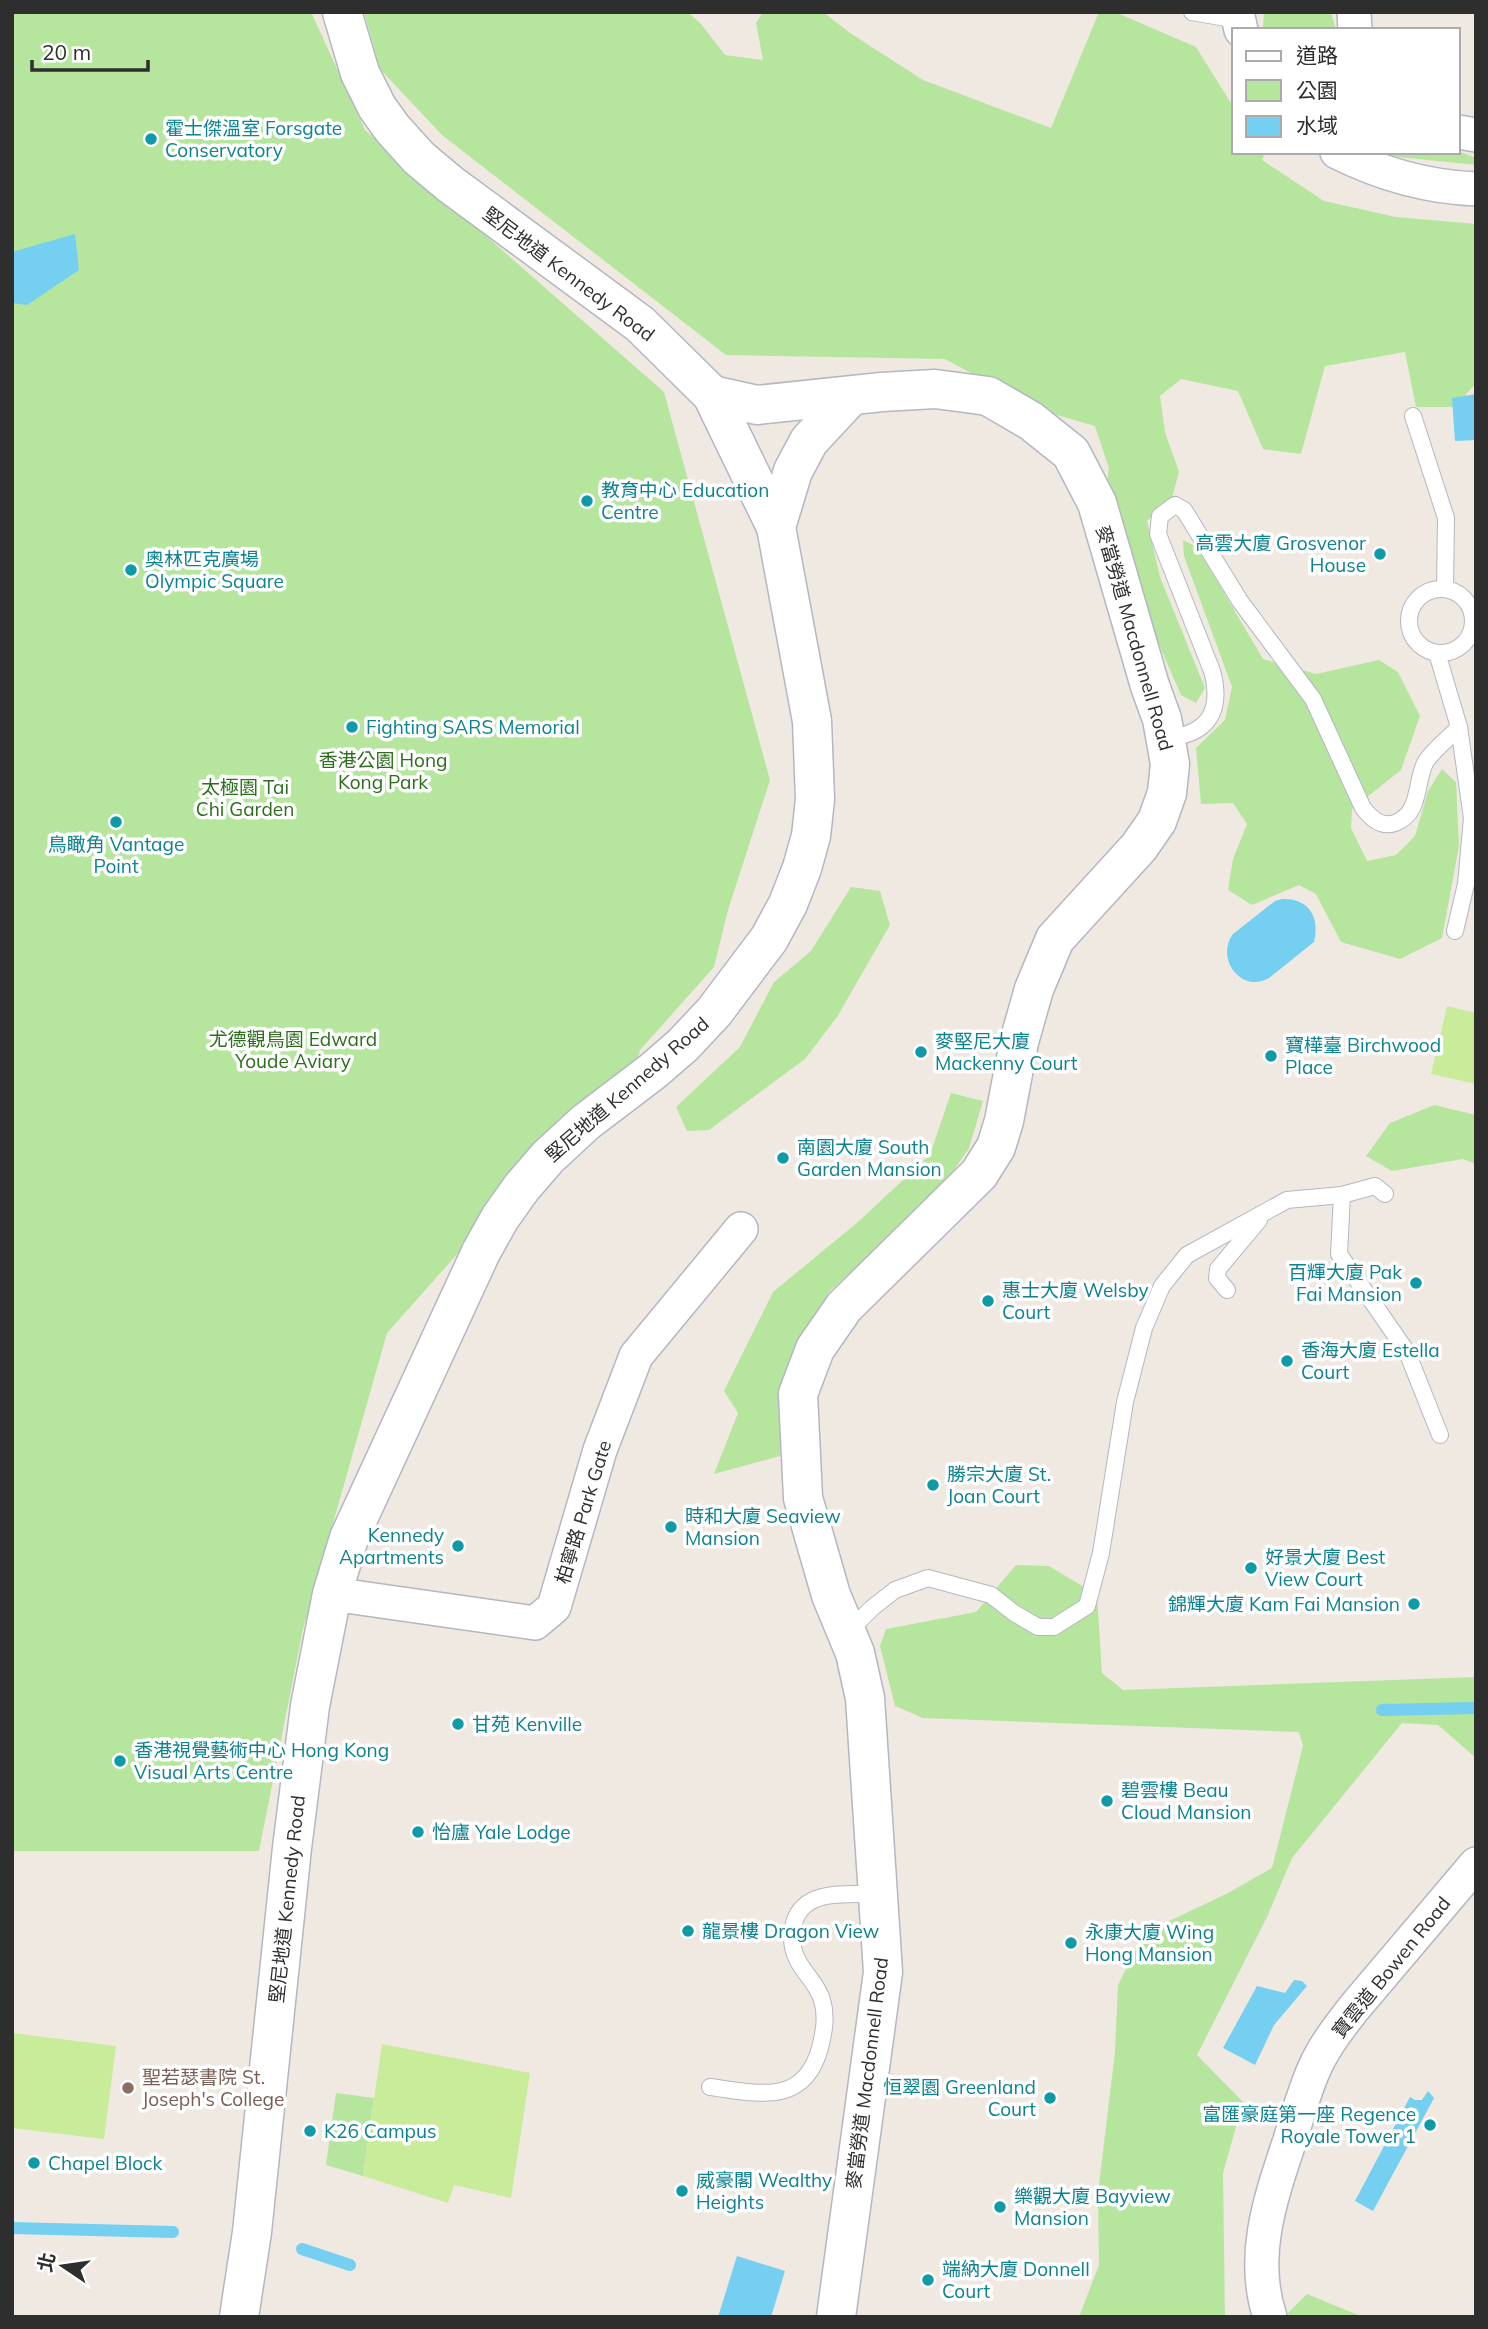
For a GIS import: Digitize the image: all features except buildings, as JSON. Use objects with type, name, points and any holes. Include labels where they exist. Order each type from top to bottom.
[{"type":"street","name":"堅尼地道 Kennedy Road","points":[[239,2317],[252,2232],[292,1848],[310,1706],[332,1594],[348,1538],[481,1252],[500,1218],[548,1157],[586,1122],[683,1045],[714,1012],[769,939],[788,904],[802,868],[811,836],[815,799],[812,721],[776,527],[712,395],[640,324],[450,184],[419,158],[377,107],[360,73],[342,12]]},
{"type":"street","points":[[1341,154],[1370,169],[1409,180],[1449,188],[1476,189]]},
{"type":"street","name":"麥當勞道 Macdonnell Road","points":[[712,395],[757,405],[882,391],[934,389],[988,396],[1031,421],[1071,453],[1097,503],[1162,719],[1170,764],[1167,793],[1157,821],[1139,847],[1055,939],[1034,989],[1018,1042],[1004,1121],[996,1147],[979,1174],[844,1307],[815,1349],[798,1394],[803,1498],[831,1595],[855,1653],[865,1698],[883,1972],[836,2317]]},
{"type":"street","points":[[776,527],[793,471],[808,441],[851,396]]},
{"type":"street","name":"柏寧路 Park Gate","points":[[332,1594],[535,1623],[554,1607],[600,1450],[636,1356],[741,1229]]},
{"type":"street","name":"寶雲道 Bowen Road","points":[[1270,2317],[1264,2299],[1261,2272],[1262,2241],[1273,2193],[1315,2067],[1354,2008],[1476,1864]]},
{"type":"lane","points":[[1192,12],[1239,21]]},
{"type":"lane","points":[[1413,416],[1446,517],[1445,589]]},
{"type":"lane","points":[[1166,738],[1186,737],[1202,726],[1214,710],[1217,690],[1158,534],[1160,516],[1175,505],[1184,510],[1240,601],[1313,699],[1363,808],[1374,821],[1390,825],[1405,819],[1414,804],[1426,762],[1459,727]]},
{"type":"lane","points":[[1434,589],[1445,589],[1464,597],[1473,615],[1474,625],[1471,635],[1457,650],[1437,653],[1418,643],[1411,634],[1409,622],[1416,601],[1434,589]]},
{"type":"lane","points":[[1437,653],[1459,727],[1472,818],[1466,884],[1455,931]]},
{"type":"lane","points":[[847,1634],[872,1608],[895,1590],[928,1578],[991,1595],[1014,1614],[1038,1627],[1054,1628],[1087,1606],[1101,1553],[1125,1402],[1144,1328],[1162,1286],[1187,1255],[1287,1200],[1342,1195],[1375,1186],[1385,1194]]},
{"type":"lane","points":[[1342,1195],[1339,1254],[1407,1352],[1440,1435]]},
{"type":"lane","points":[[1227,1290],[1217,1278],[1218,1269],[1265,1212]]},
{"type":"lane","points":[[710,2087],[775,2092],[795,2088],[807,2076],[815,2066],[825,2023],[822,2001],[814,1982],[802,1969],[792,1945],[796,1917],[803,1907],[826,1895],[879,1894]]},
{"type":"green space","name":"香港公園 Hong Kong Park","points":[[12,12],[311,12],[365,130],[664,392],[770,780],[728,910],[714,967],[640,1050],[625,1107],[484,1224],[387,1333],[303,1629],[259,1851],[12,1851]]},
{"type":"green space","points":[[364,12],[688,12],[725,55],[763,60],[756,23],[763,12],[823,12],[850,33],[923,80],[1051,128],[1099,12],[1115,12],[1196,47],[1232,105],[1232,154],[1262,154],[1262,160],[1324,201],[1396,217],[1476,224],[1476,383],[1455,407],[1416,407],[1405,352],[1325,366],[1301,454],[1263,449],[1238,391],[1181,379],[1160,396],[1165,432],[1179,472],[1172,498],[1147,521],[1160,577],[1205,688],[1196,703],[1181,695],[1103,516],[1109,468],[1095,426],[1040,410],[945,359],[726,355],[442,135],[380,69]]},
{"type":"green space","points":[[1264,12],[1331,12],[1335,28],[1264,28]]},
{"type":"green space","points":[[1460,152],[1476,158],[1476,165],[1386,154],[1460,154]]},
{"type":"green space","points":[[1183,540],[1197,547],[1263,659],[1316,674],[1379,660],[1398,672],[1420,716],[1401,770],[1352,809],[1351,828],[1367,861],[1396,855],[1415,836],[1428,791],[1442,769],[1456,782],[1459,846],[1442,938],[1400,959],[1341,942],[1316,894],[1299,885],[1252,905],[1228,890],[1233,859],[1247,824],[1233,803],[1201,804],[1196,748],[1225,720],[1232,687],[1184,556]]},
{"type":"green space","points":[[851,887],[880,891],[890,925],[837,1017],[805,1059],[709,1130],[687,1131],[676,1107],[740,1047],[774,982],[811,951]]},
{"type":"green space","points":[[1447,1006],[1476,1013],[1476,1084],[1431,1074]]},
{"type":"green space","points":[[951,1093],[983,1101],[969,1148],[941,1189],[830,1291],[793,1357],[780,1456],[714,1474],[738,1413],[724,1391],[773,1292],[858,1222],[930,1155]]},
{"type":"green space","points":[[1434,1105],[1476,1115],[1476,1164],[1463,1159],[1392,1171],[1366,1156],[1390,1123]]},
{"type":"green space","points":[[1016,1565],[1049,1566],[1097,1595],[1102,1673],[1123,1690],[1476,1677],[1476,1758],[1438,1725],[1402,1723],[1292,1858],[1267,1917],[1197,2055],[1243,2102],[1223,2173],[1225,2317],[1079,2317],[1099,2265],[1098,2193],[1115,2052],[1118,1985],[1144,1933],[1228,1893],[1272,1868],[1303,1746],[1299,1732],[923,1718],[895,1706],[880,1646],[886,1629],[976,1612]]},
{"type":"green space","points":[[12,2033],[116,2046],[104,2139],[12,2128]]},
{"type":"green space","points":[[382,2044],[530,2073],[511,2198],[454,2185],[448,2203],[363,2176]]},
{"type":"green space","points":[[336,2093],[374,2098],[363,2176],[326,2165]]},
{"type":"green space","points":[[1307,2294],[1363,2317],[1290,2317],[1288,2313]]},
{"type":"water","points":[[75,234],[79,270],[27,305],[12,303],[12,252]]},
{"type":"water","points":[[1476,394],[1476,440],[1455,441],[1452,398]]},
{"type":"water","points":[[1282,899],[1299,902],[1310,911],[1314,917],[1314,942],[1269,978],[1259,982],[1249,981],[1234,971],[1229,963],[1228,943],[1233,934],[1275,901]]},
{"type":"water","points":[[1294,1980],[1302,1981],[1307,1986],[1274,2025],[1255,2065],[1223,2048],[1257,1986],[1285,1993]]},
{"type":"water","points":[[1428,2091],[1434,2098],[1373,2211],[1355,2201],[1410,2097],[1422,2100]]},
{"type":"water","points":[[737,2256],[785,2271],[771,2317],[718,2317]]},
{"type":"waterway","points":[[1382,1710],[1476,1708]]},
{"type":"waterway","points":[[12,2228],[173,2232]]},
{"type":"waterway","points":[[302,2249],[350,2265]]},
{"type":"place","name":"霍士傑溫室 Forsgate Conservatory","points":[[151,139]]},
{"type":"place","name":"教育中心 Education Centre","points":[[587,501]]},
{"type":"place","name":"高雲大廈 Grosvenor House","points":[[1380,554]]},
{"type":"place","name":"奧林匹克廣場 Olympic Square","points":[[131,570]]},
{"type":"place","name":"Fighting SARS Memorial","points":[[352,727]]},
{"type":"place","name":"鳥瞰角 Vantage Point","points":[[116,822]]},
{"type":"place","name":"麥堅尼大廈 Mackenny Court","points":[[921,1052]]},
{"type":"place","name":"寶樺臺 Birchwood Place","points":[[1271,1056]]},
{"type":"place","name":"南園大廈 South Garden Mansion","points":[[783,1158]]},
{"type":"place","name":"百輝大廈 Pak Fai Mansion","points":[[1416,1283]]},
{"type":"place","name":"惠士大廈 Welsby Court","points":[[988,1301]]},
{"type":"place","name":"香海大廈 Estella Court","points":[[1287,1361]]},
{"type":"place","name":"勝宗大廈 St. Joan Court","points":[[933,1485]]},
{"type":"place","name":"時和大廈 Seaview Mansion","points":[[671,1527]]},
{"type":"place","name":"Kennedy Apartments","points":[[458,1546]]},
{"type":"place","name":"好景大廈 Best View Court","points":[[1251,1568]]},
{"type":"place","name":"錦輝大廈 Kam Fai Mansion","points":[[1414,1604]]},
{"type":"place","name":"甘苑 Kenville","points":[[458,1724]]},
{"type":"place","name":"香港視覺藝術中心 Hong Kong Visual Arts Centre","points":[[120,1761]]},
{"type":"place","name":"碧雲樓 Beau Cloud Mansion","points":[[1107,1801]]},
{"type":"place","name":"怡廬 Yale Lodge","points":[[418,1832]]},
{"type":"place","name":"龍景樓 Dragon View","points":[[688,1931]]},
{"type":"place","name":"永康大廈 Wing Hong Mansion","points":[[1071,1943]]},
{"type":"place","name":"聖若瑟書院 St. Joseph's College","points":[[128,2088]]},
{"type":"place","name":"恒翠園 Greenland Court","points":[[1050,2098]]},
{"type":"place","name":"富匯豪庭第一座 Regence Royale Tower 1","points":[[1430,2125]]},
{"type":"place","name":"K26 Campus","points":[[310,2131]]},
{"type":"place","name":"Chapel Block","points":[[34,2163]]},
{"type":"place","name":"威豪閣 Wealthy Heights","points":[[682,2191]]},
{"type":"place","name":"樂觀大廈 Bayview Mansion","points":[[1000,2207]]},
{"type":"place","name":"端納大廈 Donnell Court","points":[[928,2280]]},
{"type":"park label","name":"太極園 Tai Chi Garden","points":[[245,798]]},
{"type":"park label","name":"尤德觀鳥園 Edward Youde Aviary","points":[[293,1050]]}]
